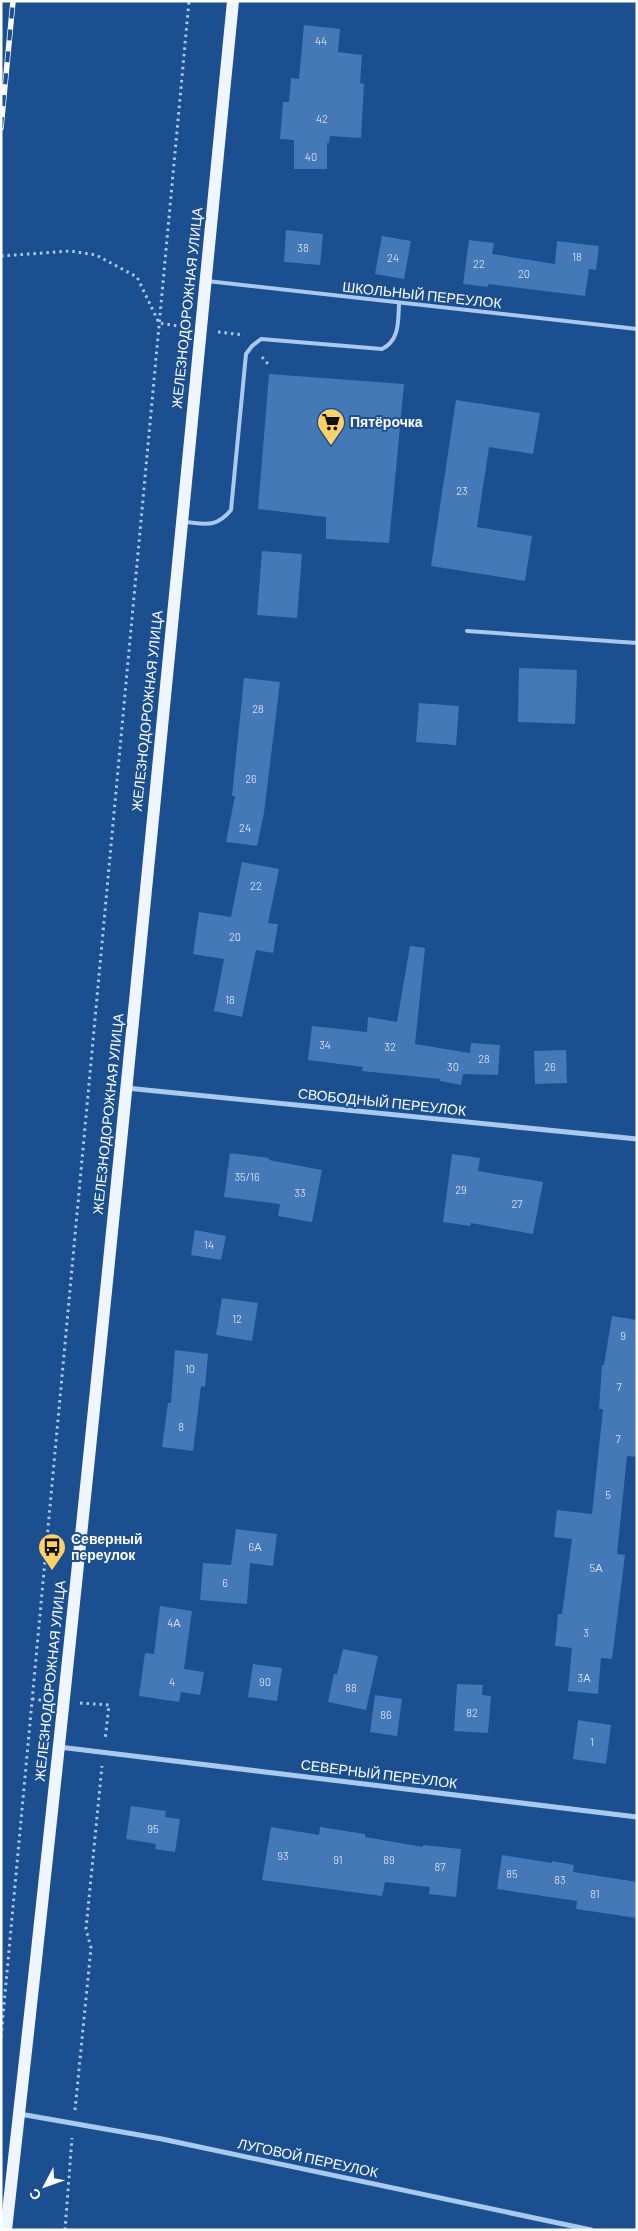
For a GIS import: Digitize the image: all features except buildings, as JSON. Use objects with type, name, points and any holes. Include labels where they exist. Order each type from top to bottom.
[{"type":"main road","name":"ЖЕЛЕЗНОДОРОЖНАЯ УЛИЦА","points":[[6,2230],[63,1702],[126,1088],[232,1]]},
{"type":"street","name":"СВОБОДНЫЙ ПЕРЕУЛОК","points":[[126,1088],[637,1139]]},
{"type":"street","name":"СЕВЕРНЫЙ ПЕРЕУЛОК","points":[[58,1746],[637,1817]]},
{"type":"street","name":"ЛУГОВОЙ ПЕРЕУЛОК","points":[[19,2113],[172,2141],[591,2230]]},
{"type":"lane","name":"ШКОЛЬНЫЙ ПЕРЕУЛОК","points":[[205,281],[637,329]]},
{"type":"lane","points":[[181,522],[214,524],[224,518],[231,510],[246,354],[252,346],[262,340],[382,349],[389,345],[396,334],[399,304]]},
{"type":"lane","points":[[467,631],[637,643]]},
{"type":"path","points":[[1,2036],[189,1]]},
{"type":"path","points":[[1,256],[70,251],[96,254],[137,277],[159,322]]},
{"type":"path","points":[[32,1699],[110,1706],[86,1929],[91,1948],[64,2230]]},
{"type":"railway","points":[[1,128],[13,1]]},
{"type":"place","name":"Пятёрочка","points":[[331,446]]},
{"type":"place","name":"Северный переулок","points":[[52,1571]]}]
